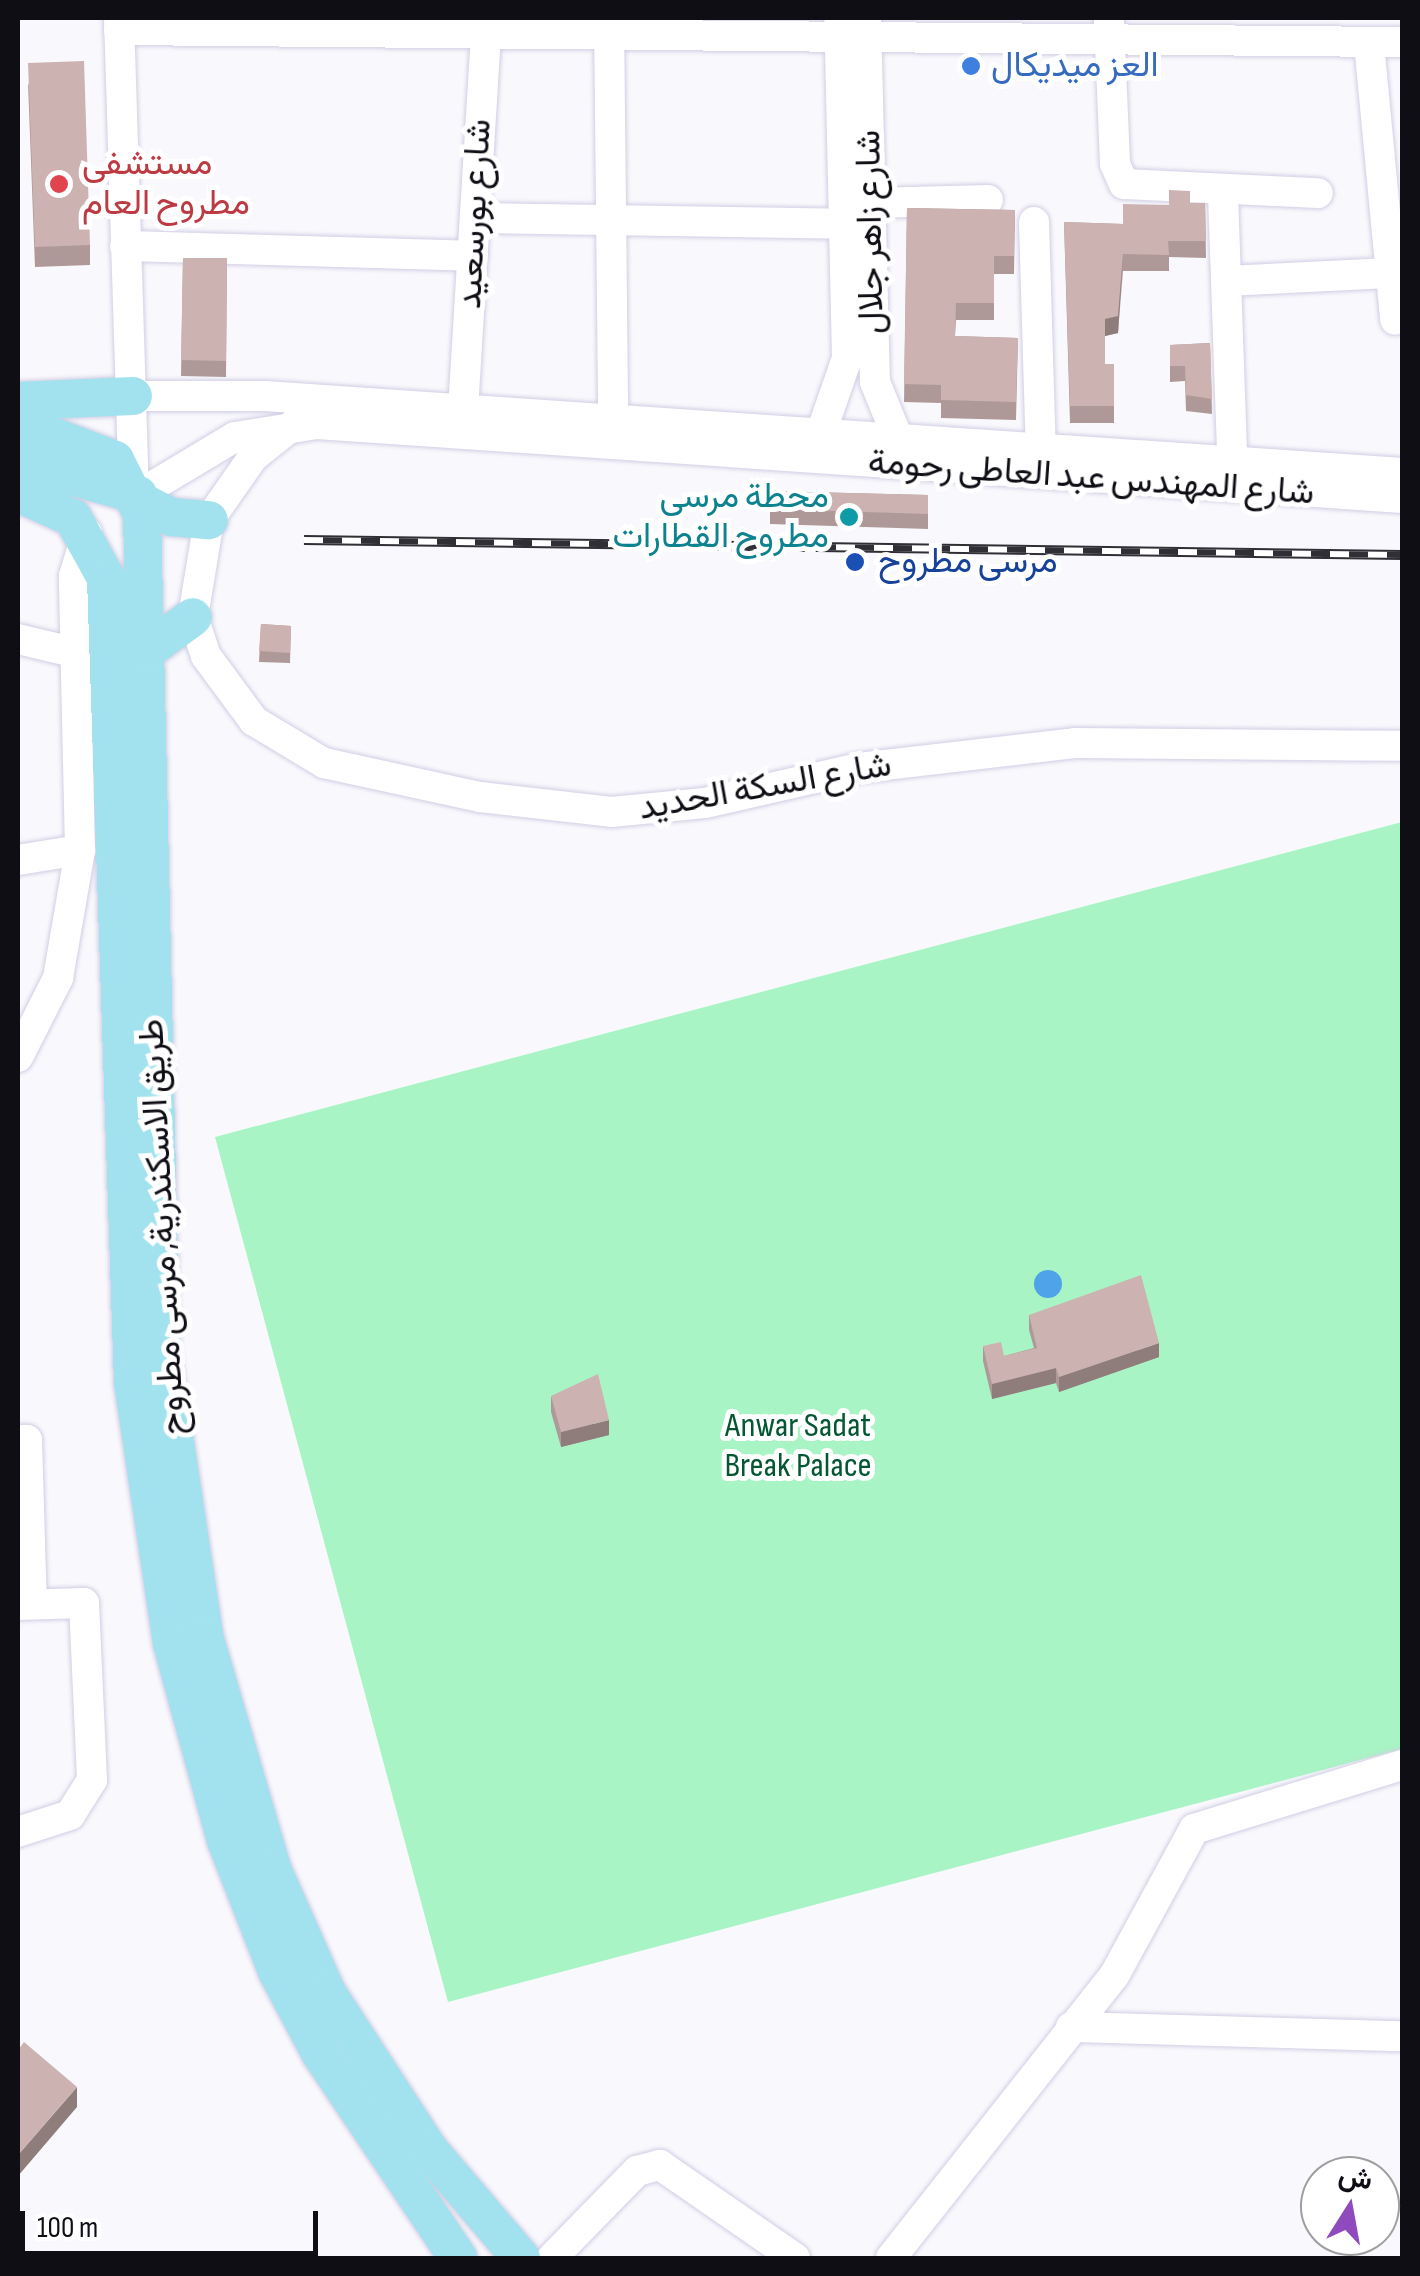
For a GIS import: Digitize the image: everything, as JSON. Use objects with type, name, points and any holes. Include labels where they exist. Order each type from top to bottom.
[{"type":"main road","points":[[18,401],[133,396]]},
{"type":"main road","points":[[18,424],[102,452],[137,493],[172,517],[209,520]]},
{"type":"main road","points":[[18,461],[137,493]]},
{"type":"main road","points":[[18,493],[56,506],[87,534]]},
{"type":"main road","name":"طريق الاسكندرية, مرسى مطروح","points":[[137,493],[149,649],[162,1350],[204,1636],[272,1869],[326,1993],[436,2159],[521,2258]]},
{"type":"main road","name":"طريق الاسكندرية, مرسى مطروح","points":[[87,534],[108,594],[133,1382],[172,1643],[226,1840],[277,1971],[321,2054],[458,2258]]},
{"type":"main road","points":[[149,649],[193,617]]},
{"type":"street","points":[[137,493],[124,246],[119,24],[486,22],[1109,27],[1402,42]]},
{"type":"street","name":"شارع بورسعيد","points":[[463,410],[486,22]]},
{"type":"street","points":[[609,23],[613,421]]},
{"type":"street","name":"شارع زاهر جلال","points":[[853,24],[870,203],[874,382],[899,441]]},
{"type":"street","name":"شارع زاهر جلال","points":[[820,436],[848,358],[844,224],[853,24]]},
{"type":"street","points":[[1109,27],[1116,172],[1134,187],[1223,194],[1318,193]]},
{"type":"street","points":[[1369,42],[1394,320]]},
{"type":"street","points":[[1223,194],[1232,478]]},
{"type":"street","points":[[870,203],[988,200]]},
{"type":"street","points":[[476,218],[612,226],[844,224]]},
{"type":"street","points":[[1034,222],[1042,452]]},
{"type":"street","points":[[124,246],[473,256]]},
{"type":"street","points":[[1228,282],[1389,273]]},
{"type":"street","name":"شارع المهندس عبد العاطى رحومة","points":[[133,396],[463,410],[613,421],[731,442],[820,436],[1042,452],[1402,498]]},
{"type":"street","points":[[193,617],[209,520],[253,457],[294,424]]},
{"type":"street","name":"شارع المهندس عبد العاطى رحومة","points":[[137,493],[217,444],[294,424],[731,442],[1232,478],[1402,473]]},
{"type":"street","points":[[18,1057],[58,978],[80,850],[81,654],[74,576],[87,534]]},
{"type":"street","name":"شارع السكة الحديد","points":[[193,617],[227,690],[287,746],[401,782],[579,810],[674,808],[859,768],[1075,743],[1402,746]]},
{"type":"street","points":[[18,639],[81,654]]},
{"type":"street","points":[[18,860],[80,850]]},
{"type":"street","points":[[18,1832],[79,1809],[92,1780],[84,1603],[25,1604],[22,1440]]},
{"type":"street","points":[[891,2258],[1114,1976],[1194,1829],[1402,1764]]},
{"type":"street","points":[[1070,2027],[1402,2036]]},
{"type":"street","points":[[552,2258],[637,2171],[660,2165],[795,2258]]},
{"type":"green space","name":"Anwar Sadat Break Palace","points":[[1402,822],[1402,1749],[448,2002],[215,1137]]},
{"type":"water","points":[[1048,1270],[1058,1274],[1062,1284],[1058,1294],[1048,1298],[1038,1294],[1034,1284],[1038,1274]]},
{"type":"building","points":[[84,61],[90,245],[35,247],[28,63]]},
{"type":"building","points":[[1169,190],[1190,191],[1190,203],[1205,203],[1206,241],[1168,241],[1169,255],[1123,254],[1118,316],[1105,319],[1105,364],[1114,364],[1114,406],[1070,406],[1064,222],[1123,224],[1123,204],[1169,205]]},
{"type":"building","points":[[907,208],[1015,210],[1014,256],[994,256],[994,303],[956,303],[955,336],[1018,338],[1016,402],[941,400],[941,385],[904,384]]},
{"type":"building","points":[[183,258],[227,258],[226,361],[181,360]]},
{"type":"building","points":[[1210,343],[1212,399],[1186,395],[1185,366],[1170,366],[1170,345]]},
{"type":"building","points":[[770,491],[928,495],[928,514],[770,509]]},
{"type":"building","points":[[261,624],[291,626],[290,653],[259,651]]},
{"type":"building","points":[[1141,1275],[1159,1343],[1059,1377],[1056,1368],[992,1384],[983,1346],[1001,1342],[1004,1356],[1037,1348],[1029,1315]]},
{"type":"building","points":[[598,1374],[609,1420],[561,1432],[551,1396]]},
{"type":"building","points":[[24,2042],[77,2087],[18,2155],[18,2050]]},
{"type":"railway","points":[[304,540],[1402,555]]},
{"type":"place","name":"العز ميديكال","points":[[971,66]]},
{"type":"place","name":"مستشفى مطروح العام","points":[[59,184]]},
{"type":"place","name":"محطة مرسى مطروح القطارات","points":[[849,517]]},
{"type":"place","name":"مرسى مطروح","points":[[855,562]]}]
